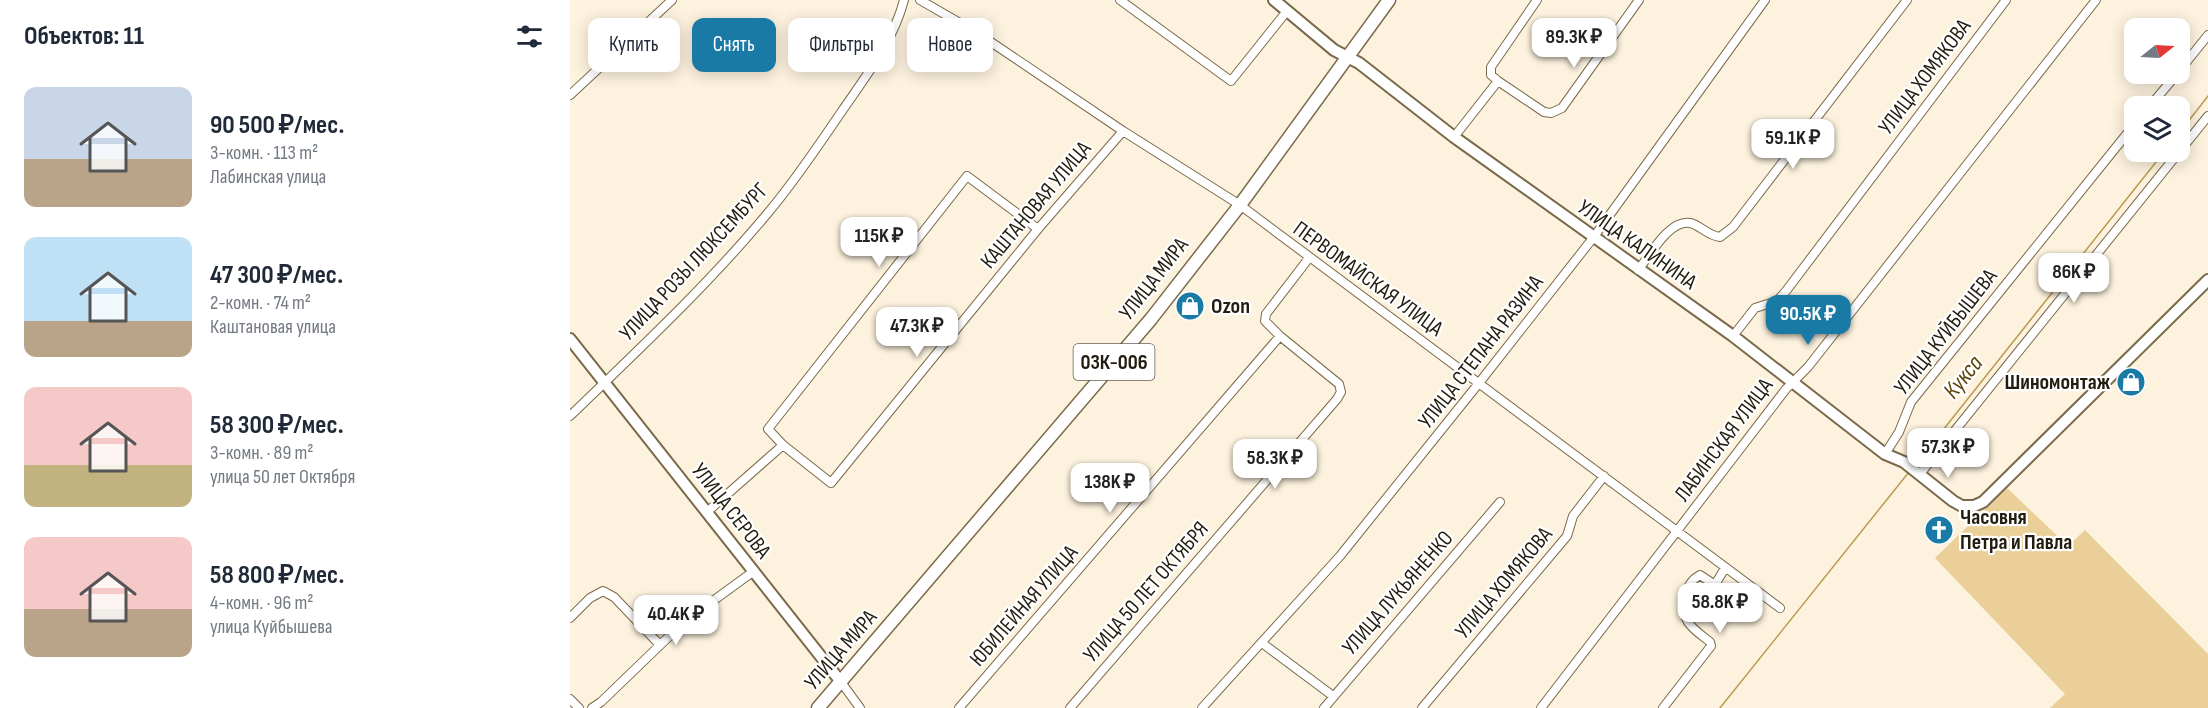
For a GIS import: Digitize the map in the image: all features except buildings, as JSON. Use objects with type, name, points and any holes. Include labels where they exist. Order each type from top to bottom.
[{"type":"main road","name":"УЛИЦА МИРА","points":[[818,708],[1150,319],[1240,205],[1389,0]]},
{"type":"street","points":[[570,95],[672,0]]},
{"type":"street","name":"УЛИЦА РОЗЫ ЛЮКСЕМБУРГ","points":[[570,416],[735,252],[798,176],[880,55],[900,16],[904,0]]},
{"type":"street","name":"ПЕРВОМАЙСКАЯ УЛИЦА","points":[[920,0],[979,34],[1123,131],[1240,205],[1780,608]]},
{"type":"street","points":[[1120,0],[1231,81],[1287,11]]},
{"type":"street","name":"УЛИЦА КАЛИНИНА","points":[[1274,0],[1334,50],[1359,63],[1454,137],[1733,336],[1886,454],[1904,462],[1962,506],[1974,506],[1983,502],[2208,280]]},
{"type":"street","points":[[1537,0],[1491,67],[1491,75],[1544,112],[1551,113],[1562,108],[1639,0]]},
{"type":"street","name":"УЛИЦА СТЕПАНА РАЗИНА","points":[[1202,708],[1340,556],[1479,383],[1593,238],[1765,0]]},
{"type":"street","points":[[1638,270],[1670,230],[1680,224],[1691,223],[1712,236],[1720,237],[1733,227],[1907,0]]},
{"type":"street","name":"УЛИЦА ХОМЯКОВА","points":[[1733,336],[1755,308],[1777,301],[1786,291],[2006,0]]},
{"type":"street","name":"ЛАБИНСКАЯ УЛИЦА","points":[[1540,708],[1793,381],[1808,367],[2096,0]]},
{"type":"street","points":[[2190,57],[2208,34]]},
{"type":"street","points":[[1454,137],[1498,81]]},
{"type":"street","points":[[2158,96],[2168,84]]},
{"type":"street","points":[[1917,473],[2208,116]]},
{"type":"street","name":"КАШТАНОВАЯ УЛИЦА","points":[[783,445],[831,483],[1038,229],[1123,131]]},
{"type":"street","name":"УЛИЦА КУЙБЫШЕВА","points":[[1886,454],[1899,432],[1911,402],[2124,137]]},
{"type":"street","points":[[707,512],[783,445],[768,429],[967,176],[1038,229]]},
{"type":"street","name":"УЛИЦА 50 ЛЕТ ОКТЯБРЯ","points":[[1070,708],[1341,392],[1339,384],[1265,321],[1266,315],[1309,258]]},
{"type":"street","name":"ЮБИЛЕЙНАЯ УЛИЦА","points":[[959,708],[1280,336]]},
{"type":"street","name":"УЛИЦА СЕРОВА","points":[[570,339],[860,708]]},
{"type":"street","name":"УЛИЦА ХОМЯКОВА","points":[[1422,708],[1568,536],[1573,516],[1604,476]]},
{"type":"street","name":"УЛИЦА ЛУКЬЯНЕНКО","points":[[1324,708],[1500,502]]},
{"type":"street","points":[[1663,708],[1711,646],[1710,642],[1687,619],[1684,612],[1685,593],[1700,575],[1716,583],[1725,568]]},
{"type":"street","points":[[592,708],[684,622],[754,571]]},
{"type":"street","points":[[570,618],[590,598],[603,591],[614,597],[659,644]]},
{"type":"street","points":[[1262,643],[1333,696]]},
{"type":"street","points":[[570,699],[579,708]]},
{"type":"shaded area","points":[[2007,488],[2068,546],[2085,530],[2208,654],[2208,708],[2050,708],[2065,694],[1935,558]]},
{"type":"waterway","name":"Кукса","points":[[2190,119],[2208,96]]},
{"type":"waterway","name":"Кукса","points":[[1916,464],[2156,162]]},
{"type":"waterway","name":"Кукса","points":[[1720,708],[1909,472]]},
{"type":"place","name":"Ozon","points":[[1190,306]]},
{"type":"place","name":"Шиномонтаж","points":[[2131,382]]},
{"type":"place","name":"Часовня Петра и Павла","points":[[1939,530]]}]
